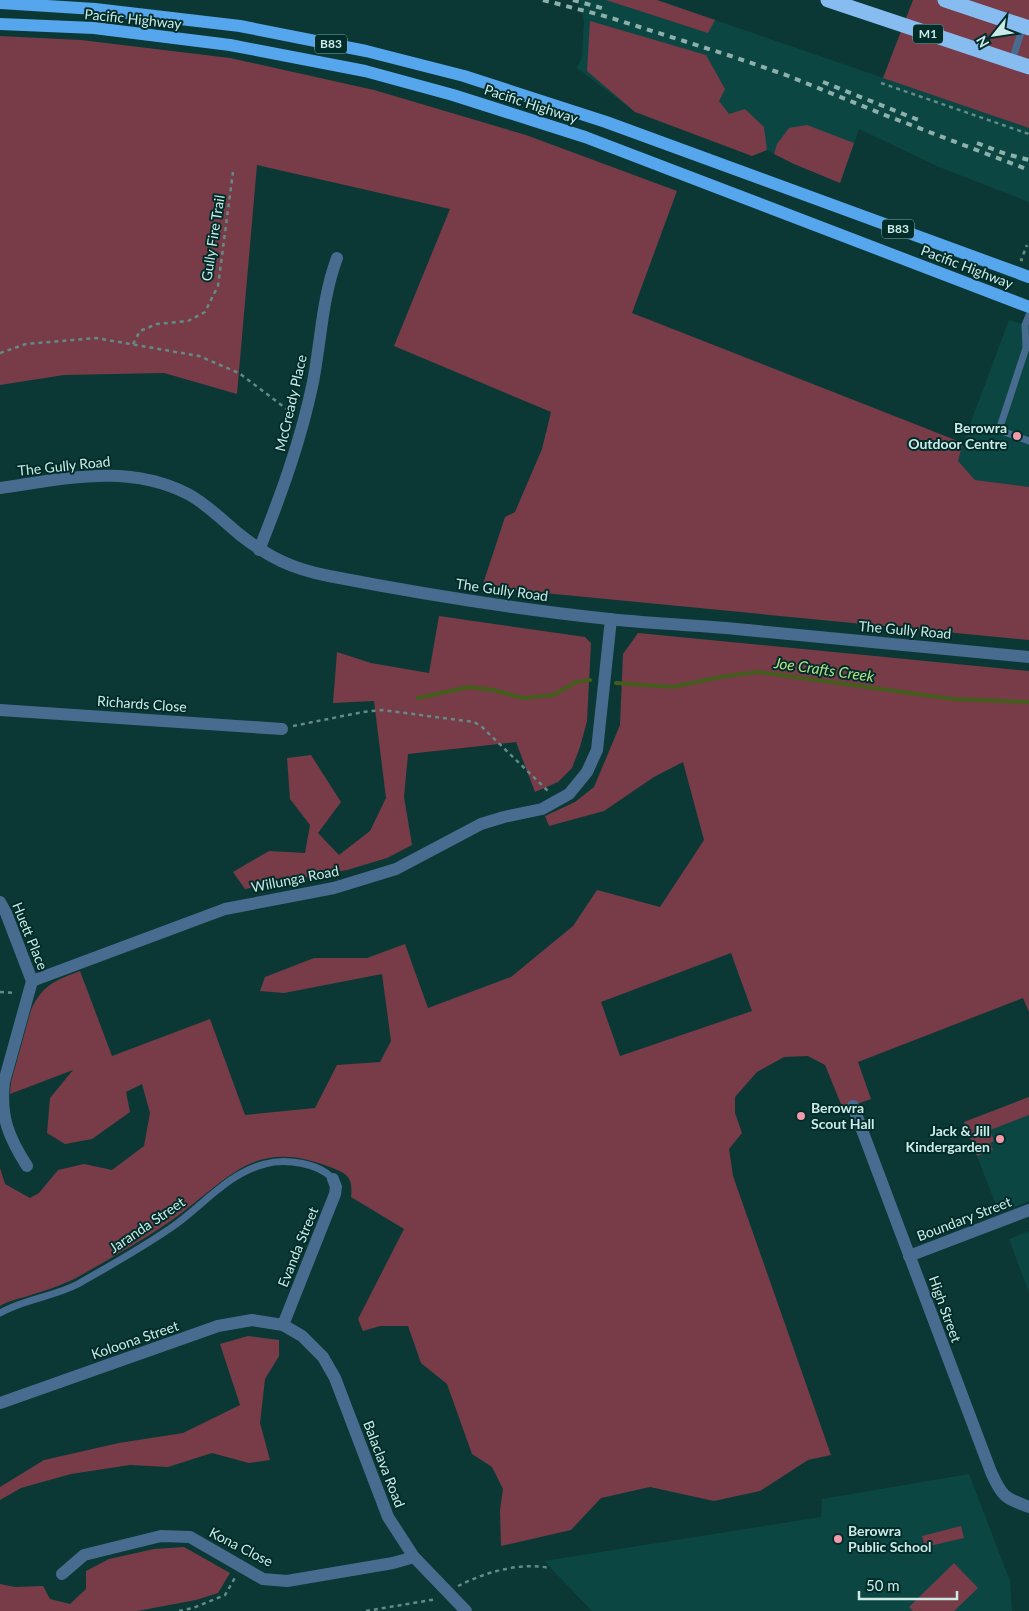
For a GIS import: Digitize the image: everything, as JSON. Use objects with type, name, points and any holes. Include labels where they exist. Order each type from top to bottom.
[{"type":"highway","name":"M1","points":[[828,0],[1029,67]]},
{"type":"highway","points":[[945,0],[1026,27]]},
{"type":"main road","name":"Pacific Highway","points":[[0,3],[95,9],[240,26],[366,51],[464,76],[606,122],[1029,277]]},
{"type":"main road","name":"Pacific Highway","points":[[0,24],[94,28],[230,45],[364,71],[463,98],[585,137],[1029,307]]},
{"type":"main road","points":[[666,168],[672,147]]},
{"type":"street","name":"McCready Place","points":[[260,550],[304,421],[330,278],[337,258]]},
{"type":"street","name":"The Gully Road","points":[[0,488],[104,475],[133,476],[163,484],[190,495],[260,550],[291,567],[326,576],[471,601],[611,619],[685,624],[1029,657]]},
{"type":"street","name":"Willunga Road","points":[[32,981],[225,909],[334,888],[396,869],[481,824],[542,809],[569,794],[587,772],[597,750],[611,619]]},
{"type":"street","name":"Richards Close","points":[[0,710],[282,729]]},
{"type":"street","name":"Huett Place","points":[[0,902],[32,981]]},
{"type":"street","points":[[27,1166],[13,1143],[4,1118],[2,1099],[4,1082],[32,981]]},
{"type":"street","name":"High Street","points":[[853,1106],[996,1483],[1006,1497],[1029,1507]]},
{"type":"street","name":"Evanda Street","points":[[283,1325],[335,1194],[336,1187],[333,1179]]},
{"type":"street","name":"Boundary Street","points":[[909,1256],[1029,1210]]},
{"type":"street","name":"Koloona Street","points":[[0,1403],[218,1326],[252,1320],[283,1325]]},
{"type":"street","name":"Balaclava Road","points":[[283,1325],[302,1336],[323,1357],[335,1378],[388,1518],[414,1557],[466,1611]]},
{"type":"street","name":"Kona Close","points":[[62,1574],[84,1555],[161,1536],[190,1537],[263,1579],[287,1582],[393,1563],[414,1557]]},
{"type":"lane","points":[[1011,61],[1026,27]]},
{"type":"lane","points":[[1029,315],[1025,324],[1026,348],[999,430],[1029,441]]},
{"type":"lane","name":"Jaranda Street","points":[[0,1313],[76,1285],[154,1239],[176,1224],[209,1196],[253,1168],[266,1163],[298,1163],[319,1169],[333,1179]]},
{"type":"path","points":[[881,83],[1029,134]]},
{"type":"path","name":"Gully Fire Trail","points":[[132,344],[140,331],[157,324],[188,320],[205,312],[218,286],[233,172]]},
{"type":"path","points":[[1027,245],[1022,260],[1029,262]]},
{"type":"path","points":[[0,354],[26,344],[96,338],[199,356],[239,374],[304,421]]},
{"type":"path","points":[[282,729],[325,719],[382,710],[474,722],[481,726],[548,791]]},
{"type":"path","points":[[0,992],[15,994],[17,989]]},
{"type":"path","points":[[366,1611],[443,1597],[447,1591],[481,1575],[533,1565],[550,1568]]},
{"type":"path","points":[[179,1611],[193,1608],[225,1595],[242,1566]]},
{"type":"shaded area","points":[[579,0],[657,0],[1029,128],[1029,202],[939,167],[859,129],[840,183],[794,164],[767,150],[635,112],[577,68],[582,57],[584,21]]},
{"type":"shaded area","points":[[606,0],[657,0],[715,20],[708,33]]},
{"type":"shaded area","points":[[913,0],[1029,0],[1029,128],[883,78]]},
{"type":"shaded area","points":[[590,21],[706,55],[725,89],[719,101],[729,114],[745,109],[764,127],[767,150],[752,156],[635,112],[587,71]]},
{"type":"shaded area","points":[[0,36],[81,40],[230,58],[374,90],[526,135],[677,191],[632,313],[963,443],[958,461],[975,480],[1029,487],[1029,640],[482,587],[505,517],[515,512],[542,449],[551,412],[394,346],[450,209],[257,165],[237,394],[164,373],[64,375],[0,385]]},
{"type":"shaded area","points":[[807,125],[854,143],[840,183],[774,154],[777,144],[789,128]]},
{"type":"shaded area","points":[[1009,320],[1029,326],[1029,487],[975,480],[958,461]]},
{"type":"shaded area","points":[[439,616],[585,637],[591,643],[587,721],[572,768],[558,782],[535,792],[516,742],[408,754],[404,797],[412,845],[387,858],[347,870],[245,889],[233,872],[269,851],[305,853],[310,825],[290,799],[287,758],[311,755],[341,802],[318,833],[339,855],[370,831],[386,798],[374,701],[333,703],[337,652],[371,663],[429,673]]},
{"type":"shaded area","points":[[638,633],[1029,671],[1029,1012],[1023,998],[858,1062],[871,1099],[843,1109],[825,1065],[808,1056],[784,1057],[757,1072],[735,1097],[735,1113],[742,1133],[729,1149],[733,1176],[831,1455],[808,1460],[760,1491],[714,1501],[650,1487],[601,1498],[571,1530],[501,1546],[500,1510],[503,1489],[492,1467],[472,1454],[447,1384],[421,1363],[408,1326],[380,1326],[363,1331],[358,1319],[404,1229],[351,1197],[350,1181],[345,1174],[330,1167],[303,1159],[280,1157],[260,1160],[242,1168],[225,1178],[169,1222],[78,1277],[59,1286],[12,1300],[0,1306],[0,1168],[5,1184],[30,1198],[39,1193],[58,1170],[84,1164],[112,1170],[144,1146],[150,1113],[142,1084],[126,1092],[130,1112],[92,1139],[65,1144],[47,1133],[50,1098],[73,1070],[10,1094],[11,1082],[31,1010],[40,995],[51,984],[80,971],[112,1056],[210,1019],[245,1115],[315,1108],[337,1065],[380,1062],[391,1041],[382,974],[284,993],[260,991],[265,977],[314,958],[367,958],[405,944],[428,1008],[511,977],[573,926],[597,890],[660,907],[704,840],[683,762],[654,777],[604,811],[549,826],[545,816],[575,802],[594,787],[620,725],[623,654]],"holes":[[[731,953],[752,1011],[620,1056],[601,1002]]]},
{"type":"shaded area","name":"Jack & Jill Kindergarden","points":[[1029,1097],[1029,1201],[999,1213],[964,1122]]},
{"type":"shaded area","points":[[1029,1097],[1029,1115],[990,1130],[994,1141],[990,1143],[993,1150],[977,1156],[964,1122]]},
{"type":"shaded area","points":[[1029,1231],[1029,1293],[1009,1239]]},
{"type":"shaded area","points":[[248,1336],[279,1340],[279,1356],[265,1379],[260,1423],[270,1460],[249,1463],[212,1453],[168,1467],[130,1465],[71,1474],[21,1488],[0,1500],[0,1487],[44,1460],[119,1443],[183,1433],[240,1405],[220,1344]]},
{"type":"shaded area","name":"Berowra Public School","points":[[969,1474],[1010,1581],[1012,1611],[592,1611],[544,1561],[821,1517],[822,1499]]},
{"type":"shaded area","points":[[961,1526],[964,1538],[925,1547],[922,1536]]},
{"type":"shaded area","points":[[184,1547],[230,1573],[218,1593],[196,1600],[137,1611],[0,1611],[0,1584],[15,1587],[43,1586],[50,1599],[70,1604],[86,1589],[86,1571],[109,1559],[154,1549]]},
{"type":"shaded area","points":[[954,1563],[978,1588],[954,1611],[913,1611],[909,1607]]},
{"type":"waterway","name":"Joe Crafts Creek","points":[[616,683],[673,687],[720,677],[758,672],[953,699],[1029,702]]},
{"type":"waterway","name":"Joe Crafts Creek","points":[[418,698],[469,687],[494,690],[522,698],[554,695],[576,682],[590,680]]},
{"type":"railway","points":[[543,0],[608,17],[786,75],[1029,170]]},
{"type":"railway","points":[[573,0],[605,9]]},
{"type":"railway","points":[[823,82],[921,121]]},
{"type":"railway","points":[[977,143],[1029,160]]},
{"type":"place","name":"Berowra Outdoor Centre","points":[[1017,436]]},
{"type":"place","name":"Berowra Scout Hall","points":[[801,1116]]},
{"type":"place","name":"Jack & Jill Kindergarden","points":[[1000,1139]]},
{"type":"place","name":"Berowra Public School","points":[[838,1539]]}]
